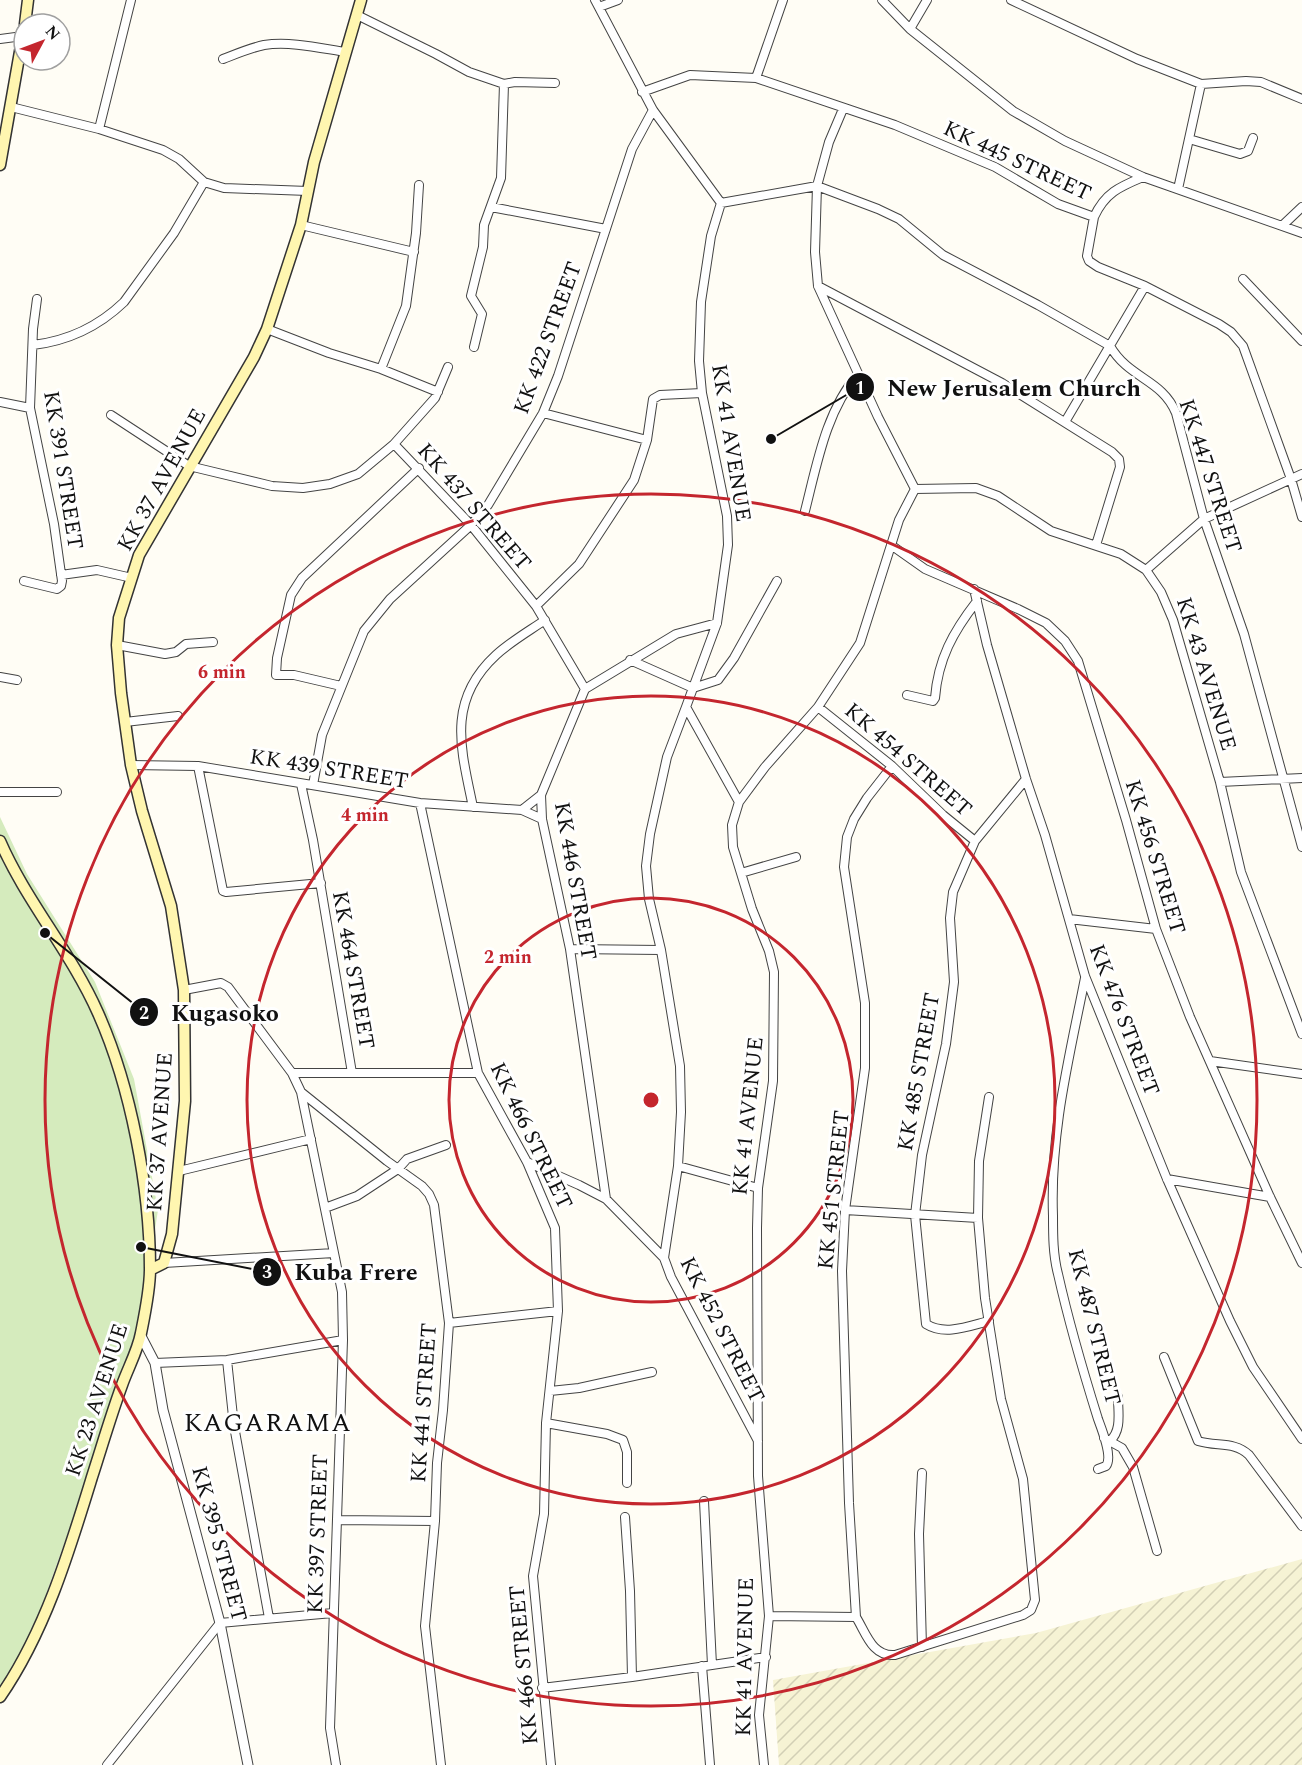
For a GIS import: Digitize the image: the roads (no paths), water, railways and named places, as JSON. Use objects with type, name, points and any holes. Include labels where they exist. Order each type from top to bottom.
[{"type":"main road","name":"KK 37 AVENUE","points":[[164,1263],[172,1234],[185,1101],[184,990],[171,906],[142,811],[131,765],[117,645],[119,618],[139,555],[254,357],[267,329],[301,225],[314,162],[361,0]]},
{"type":"main road","points":[[0,165],[17,72]]},
{"type":"main road","name":"KK 23 AVENUE","points":[[0,841],[13,870],[98,1012],[117,1065],[131,1117],[143,1178],[150,1270],[141,1336],[111,1417],[73,1535],[41,1624],[0,1697]]},
{"type":"main road","points":[[150,1270],[164,1263]]},
{"type":"street","points":[[99,129],[131,0]]},
{"type":"street","points":[[618,0],[597,4],[653,110],[722,203],[817,186]]},
{"type":"street","points":[[756,78],[783,0]]},
{"type":"street","points":[[882,0],[910,29],[1013,111],[1065,141],[1143,177],[1302,233]]},
{"type":"street","points":[[910,29],[927,0]]},
{"type":"street","points":[[1011,0],[1137,58],[1200,84],[1261,82],[1302,99]]},
{"type":"street","points":[[357,15],[469,72],[504,84],[555,83]]},
{"type":"street","points":[[223,59],[244,50],[265,45],[286,44],[346,51]]},
{"type":"street","name":"KK 445 STREET","points":[[642,92],[690,75],[756,78],[895,126],[995,167],[1058,204],[1094,217],[1087,256],[1089,261],[1098,267],[1146,286],[1219,324],[1231,332],[1243,346],[1291,479],[1302,518]]},
{"type":"street","points":[[474,347],[482,314],[471,296],[483,247],[484,225],[501,178],[504,84]]},
{"type":"street","points":[[1178,189],[1200,84]]},
{"type":"street","points":[[11,107],[99,129],[163,150],[179,159],[204,182],[224,188],[308,191]]},
{"type":"street","points":[[686,707],[739,802],[765,767],[818,707],[860,644],[899,520],[915,489],[858,374],[818,286],[815,252],[817,186],[829,142],[843,109]]},
{"type":"street","name":"KK 422 STREET","points":[[313,785],[322,735],[364,630],[390,599],[471,525],[488,505],[543,413],[558,376],[632,149],[653,110]]},
{"type":"street","points":[[1189,139],[1240,154],[1248,151],[1253,138]]},
{"type":"street","points":[[1094,217],[1101,201],[1118,188],[1143,177]]},
{"type":"street","points":[[33,345],[68,339],[114,312],[124,302],[174,233],[204,182]]},
{"type":"street","points":[[381,369],[406,306],[414,252],[419,185]]},
{"type":"street","name":"KK 447 STREET","points":[[817,186],[899,219],[943,255],[1038,304],[1110,346],[1115,356],[1130,371],[1161,390],[1171,400],[1204,519],[1244,634],[1302,847]]},
{"type":"street","name":"KK 41 AVENUE","points":[[664,1258],[678,1166],[681,1112],[680,1066],[662,950],[649,899],[646,866],[650,834],[667,757],[717,623],[728,545],[727,516],[702,393],[699,361],[701,302],[711,236],[722,203]]},
{"type":"street","points":[[491,207],[606,229]]},
{"type":"street","points":[[1282,225],[1302,207]]},
{"type":"street","points":[[301,225],[414,252]]},
{"type":"street","points":[[1244,279],[1302,341]]},
{"type":"street","points":[[818,286],[1002,383],[1112,452],[1119,459],[1120,466],[1096,545]]},
{"type":"street","points":[[1065,422],[1146,286]]},
{"type":"street","name":"KK 391 STREET","points":[[37,299],[30,408],[54,524],[61,575],[98,570],[132,578]]},
{"type":"street","points":[[267,329],[329,353],[381,369],[438,392]]},
{"type":"street","points":[[394,444],[438,392],[448,367]]},
{"type":"street","points":[[805,511],[827,432],[849,385],[858,374]]},
{"type":"street","points":[[536,606],[579,564],[634,480],[647,440],[653,399],[660,395],[702,393]]},
{"type":"street","points":[[0,402],[30,408]]},
{"type":"street","points":[[543,413],[647,440]]},
{"type":"street","name":"KK 437 STREET","points":[[111,415],[189,466],[272,486],[303,488],[330,484],[358,474],[394,444],[471,525],[536,606],[585,689]]},
{"type":"street","points":[[340,686],[294,675],[276,675],[277,658],[291,595],[302,578],[419,468]]},
{"type":"street","points":[[1146,570],[1204,519],[1302,474]]},
{"type":"street","name":"KK 43 AVENUE","points":[[915,489],[976,488],[998,496],[1051,531],[1121,554],[1146,570],[1161,592],[1173,620],[1220,782],[1241,872],[1302,1034]]},
{"type":"street","name":"KK 456 STREET","points":[[891,545],[925,569],[1046,623],[1065,641],[1078,662],[1156,929],[1190,1017],[1302,1263]]},
{"type":"street","points":[[24,581],[57,589],[61,586],[61,575]]},
{"type":"street","points":[[630,660],[693,688],[718,680],[734,658],[777,581]]},
{"type":"street","name":"KK 476 STREET","points":[[974,589],[987,645],[1085,976],[1167,1179],[1252,1367],[1302,1439]]},
{"type":"street","points":[[907,695],[933,701],[943,656],[963,619],[976,601]]},
{"type":"street","points":[[473,807],[460,731],[462,709],[481,670],[497,654],[545,620]]},
{"type":"street","points":[[585,689],[676,634],[717,623]]},
{"type":"street","points":[[117,645],[165,654],[176,652],[186,644],[213,642]]},
{"type":"street","points":[[0,677],[17,680]]},
{"type":"street","name":"KK 446 STREET","points":[[585,689],[541,795],[542,819],[570,949],[606,1199]]},
{"type":"street","name":"KK 454 STREET","points":[[818,707],[892,766],[943,815],[975,841]]},
{"type":"street","points":[[125,722],[178,716]]},
{"type":"street","name":"KK 439 STREET","points":[[131,765],[198,766],[420,803],[522,810],[542,819]]},
{"type":"street","name":"KK 464 STREET","points":[[198,766],[223,891],[321,883],[352,1073]]},
{"type":"street","name":"KK 451 STREET","points":[[856,1617],[849,1514],[842,1271],[845,1210],[865,1068],[865,1002],[844,867],[847,837],[854,819],[892,766]]},
{"type":"street","points":[[1220,782],[1302,778]]},
{"type":"street","name":"KK 485 STREET","points":[[989,1321],[947,1330],[926,1324],[915,1215],[922,1155],[946,1044],[954,982],[950,918],[953,891],[975,841],[1026,779]]},
{"type":"street","points":[[301,784],[321,883]]},
{"type":"street","points":[[0,792],[57,792]]},
{"type":"street","points":[[522,810],[541,795]]},
{"type":"street","name":"KK 41 AVENUE","points":[[739,802],[732,825],[733,847],[774,972],[773,1081],[758,1188],[758,1476],[768,1616],[759,1715],[764,1765]]},
{"type":"street","name":"KK 466 STREET","points":[[420,803],[478,1073],[527,1162],[555,1228],[558,1311],[546,1423],[544,1514],[533,1576],[551,1765]]},
{"type":"street","points":[[741,873],[796,857]]},
{"type":"street","points":[[1069,919],[1156,929]]},
{"type":"street","points":[[570,949],[662,950]]},
{"type":"street","name":"KK 487 STREET","points":[[1085,976],[1057,1115],[1052,1177],[1053,1236],[1060,1282],[1082,1368],[1107,1439],[1109,1462],[1098,1469]]},
{"type":"street","name":"KK 441 STREET","points":[[184,990],[221,983],[228,987],[292,1073],[301,1092],[422,1186],[434,1205],[449,1323],[425,1626],[441,1765]]},
{"type":"street","points":[[1210,1061],[1302,1074]]},
{"type":"street","name":"KK 464 STREET","points":[[292,1073],[478,1073]]},
{"type":"street","name":"KK 397 STREET","points":[[301,1092],[342,1292],[343,1340],[330,1728],[336,1765]]},
{"type":"street","points":[[768,1616],[856,1617],[876,1651],[880,1654],[894,1655],[1023,1615],[1031,1610],[1035,1600],[1023,1479],[1001,1399],[989,1321],[978,1218],[980,1161],[989,1097]]},
{"type":"street","points":[[179,1171],[312,1139]]},
{"type":"street","points":[[325,1208],[357,1196],[398,1169],[401,1164],[413,1156],[446,1145]]},
{"type":"street","name":"KK 452 STREET","points":[[527,1162],[606,1199],[664,1258],[671,1277],[759,1442]]},
{"type":"street","points":[[678,1166],[758,1188]]},
{"type":"street","points":[[1167,1179],[1270,1197]]},
{"type":"street","points":[[845,1210],[978,1218]]},
{"type":"street","points":[[164,1263],[334,1253]]},
{"type":"street","points":[[449,1323],[558,1311]]},
{"type":"street","name":"KK 395 STREET","points":[[141,1336],[155,1363],[163,1410],[220,1623],[248,1765]]},
{"type":"street","points":[[155,1363],[227,1360],[343,1340]]},
{"type":"street","points":[[1164,1357],[1198,1441],[1242,1448],[1250,1455],[1302,1526]]},
{"type":"street","points":[[227,1360],[234,1426],[269,1618]]},
{"type":"street","points":[[550,1391],[579,1388],[652,1372]]},
{"type":"street","name":"KK 487 STREET","points":[[1107,1439],[1117,1435],[1118,1397]]},
{"type":"street","points":[[546,1423],[607,1434],[623,1440],[627,1452],[627,1482]]},
{"type":"street","name":"KK 487 STREET","points":[[1107,1439],[1122,1448],[1133,1467],[1157,1551]]},
{"type":"street","points":[[922,1473],[919,1534],[922,1647]]},
{"type":"street","points":[[704,1501],[712,1665]]},
{"type":"street","points":[[625,1517],[632,1677]]},
{"type":"street","points":[[338,1520],[435,1521]]},
{"type":"street","points":[[107,1765],[220,1623],[333,1613]]},
{"type":"street","points":[[542,1688],[766,1657]]},
{"type":"street","points":[[702,1666],[710,1765]]},
{"type":"place","name":"New Jerusalem Church","points":[[771,439]]},
{"type":"place","name":"Kugasoko","points":[[45,933]]},
{"type":"place","name":"Kuba Frere","points":[[141,1247]]},
{"type":"district","name":"KAGARAMA","points":[[268,1423]]}]
